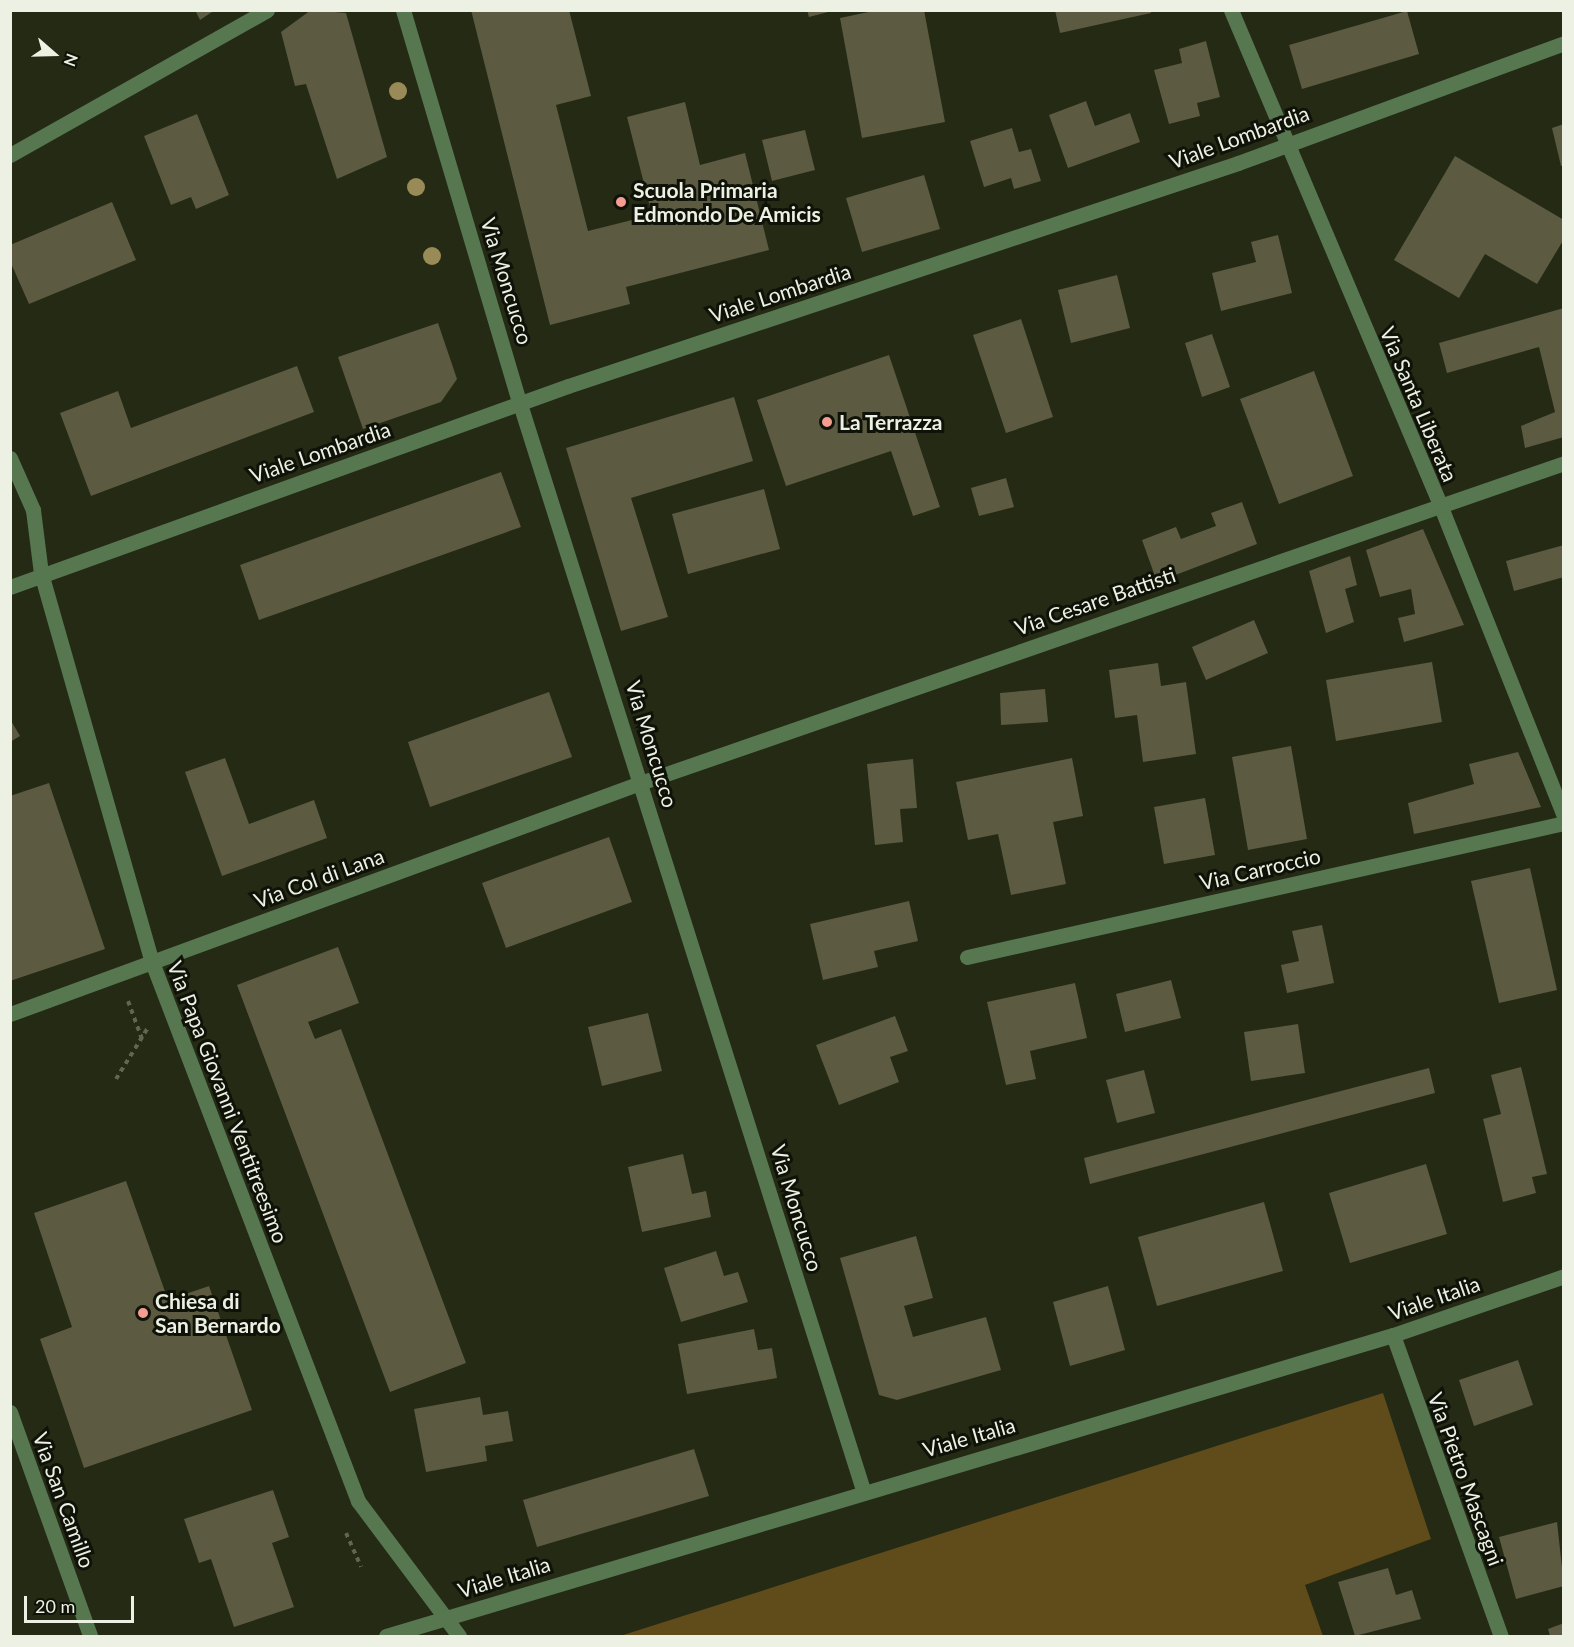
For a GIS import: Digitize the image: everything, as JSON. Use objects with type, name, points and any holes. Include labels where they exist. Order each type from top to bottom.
[{"type":"street","points":[[10,154],[267,10]]},
{"type":"street","name":"Via Moncucco","points":[[403,10],[520,404],[643,782],[863,1490]]},
{"type":"street","name":"Via Santa Liberata","points":[[1231,10],[1284,142],[1439,502],[1563,816]]},
{"type":"street","name":"Viale Lombardia","points":[[10,587],[41,573],[520,404],[1238,163],[1284,142],[1563,44]]},
{"type":"street","name":"Via Papa Giovanni Ventitreesimo","points":[[10,458],[33,510],[41,573],[152,962],[358,1502],[459,1636]]},
{"type":"street","name":"Via Cesare Battisti","points":[[643,782],[1439,502],[1563,464]]},
{"type":"street","name":"Via Col di Lana","points":[[10,1014],[643,782]]},
{"type":"street","name":"Via Carroccio","points":[[967,957],[1563,823]]},
{"type":"street","name":"Viale Italia","points":[[386,1636],[863,1490],[1393,1335],[1563,1276]]},
{"type":"street","name":"Via Pietro Mascagni","points":[[1393,1335],[1500,1636]]},
{"type":"street","name":"Via San Camillo","points":[[10,1412],[90,1636]]},
{"type":"path","points":[[128,1001],[142,1040]]},
{"type":"path","points":[[116,1079],[142,1040],[152,1019]]},
{"type":"shaded area","points":[[1383,1393],[1431,1539],[1305,1585],[1323,1636],[620,1636]]},
{"type":"building","points":[[195,10],[215,10],[200,20]]},
{"type":"building","points":[[311,10],[346,13],[387,157],[337,179],[306,84],[295,86],[281,32]]},
{"type":"building","points":[[471,10],[569,10],[591,96],[556,105],[588,231],[652,215],[627,117],[685,102],[700,165],[745,153],[769,250],[626,287],[630,304],[550,325]]},
{"type":"building","points":[[807,10],[832,10],[832,11],[809,17]]},
{"type":"building","points":[[878,10],[924,10],[945,122],[862,138],[840,18]]},
{"type":"building","points":[[1055,10],[1151,10],[1151,13],[1060,33]]},
{"type":"building","points":[[1407,11],[1419,54],[1302,89],[1289,45]]},
{"type":"building","points":[[1206,41],[1220,97],[1197,103],[1200,116],[1169,124],[1154,70],[1182,63],[1179,49]]},
{"type":"building","points":[[1086,101],[1095,126],[1130,113],[1140,142],[1068,168],[1049,115]]},
{"type":"building","points":[[197,114],[229,195],[196,209],[191,197],[171,205],[144,136]]},
{"type":"building","points":[[1564,124],[1564,165],[1561,166],[1552,128]]},
{"type":"building","points":[[1012,128],[1019,152],[1031,149],[1041,181],[1014,189],[1011,178],[984,187],[970,141]]},
{"type":"building","points":[[805,130],[815,170],[772,181],[762,140]]},
{"type":"building","points":[[1455,156],[1564,220],[1564,239],[1537,284],[1485,254],[1459,298],[1394,260]]},
{"type":"building","points":[[924,175],[940,229],[862,252],[846,198]]},
{"type":"building","points":[[112,202],[136,260],[29,304],[10,261],[10,245]]},
{"type":"building","points":[[1278,235],[1292,293],[1221,311],[1212,273],[1256,262],[1251,242]]},
{"type":"building","points":[[1117,275],[1130,328],[1071,343],[1058,290]]},
{"type":"building","points":[[1564,308],[1564,437],[1525,448],[1521,426],[1555,412],[1539,347],[1447,373],[1439,343]]},
{"type":"building","points":[[1021,319],[1053,417],[1006,433],[973,335]]},
{"type":"building","points":[[438,323],[457,379],[441,402],[363,429],[338,357]]},
{"type":"building","points":[[1212,334],[1230,387],[1202,397],[1185,343]]},
{"type":"building","points":[[889,355],[940,507],[913,516],[891,451],[786,486],[757,400]]},
{"type":"building","points":[[297,366],[314,412],[91,496],[60,413],[118,391],[131,428]]},
{"type":"building","points":[[1314,371],[1353,476],[1279,504],[1240,399]]},
{"type":"building","points":[[734,397],[753,461],[631,498],[668,617],[621,631],[566,448]]},
{"type":"building","points":[[501,472],[521,527],[259,620],[240,565]]},
{"type":"building","points":[[1006,478],[1014,507],[979,516],[971,488]]},
{"type":"building","points":[[764,489],[780,549],[688,574],[672,514]]},
{"type":"building","points":[[1242,502],[1257,544],[1157,582],[1142,540],[1176,527],[1181,539],[1216,526],[1211,513]]},
{"type":"building","points":[[1423,529],[1464,625],[1404,642],[1398,618],[1415,614],[1411,589],[1380,597],[1366,550]]},
{"type":"building","points":[[1564,545],[1564,577],[1514,591],[1506,561]]},
{"type":"building","points":[[1350,556],[1357,585],[1345,589],[1354,622],[1326,633],[1309,571]]},
{"type":"building","points":[[1254,620],[1268,653],[1206,680],[1192,647]]},
{"type":"building","points":[[1432,662],[1442,722],[1336,741],[1326,680]]},
{"type":"building","points":[[1158,663],[1161,686],[1186,682],[1196,754],[1143,762],[1137,715],[1115,718],[1109,670]]},
{"type":"building","points":[[1045,689],[1048,722],[1001,725],[1000,693]]},
{"type":"building","points":[[549,692],[572,757],[430,807],[408,742]]},
{"type":"building","points":[[10,719],[20,736],[10,742]]},
{"type":"building","points":[[1291,746],[1307,839],[1248,850],[1232,757]]},
{"type":"building","points":[[1518,752],[1541,807],[1414,834],[1408,803],[1474,784],[1469,764]]},
{"type":"building","points":[[225,758],[249,824],[314,800],[327,838],[222,876],[185,772]]},
{"type":"building","points":[[1072,758],[1083,816],[1053,822],[1066,884],[1011,895],[998,834],[968,840],[956,782]]},
{"type":"building","points":[[913,759],[917,808],[900,809],[903,842],[875,845],[867,764]]},
{"type":"building","points":[[49,783],[105,949],[10,981],[10,796]]},
{"type":"building","points":[[1205,798],[1215,855],[1164,864],[1154,807]]},
{"type":"building","points":[[609,837],[632,902],[506,948],[482,883]]},
{"type":"building","points":[[1530,868],[1557,990],[1499,1003],[1471,881]]},
{"type":"building","points":[[909,901],[918,941],[874,951],[878,967],[823,980],[810,924]]},
{"type":"building","points":[[1322,925],[1334,983],[1287,993],[1281,965],[1299,961],[1292,931]]},
{"type":"building","points":[[338,947],[359,1003],[308,1022],[315,1039],[341,1029],[466,1363],[390,1392],[237,985]]},
{"type":"building","points":[[1171,980],[1181,1018],[1125,1032],[1116,994]]},
{"type":"building","points":[[1075,983],[1087,1038],[1030,1051],[1036,1079],[1006,1085],[987,1002]]},
{"type":"building","points":[[648,1013],[662,1071],[602,1086],[588,1027]]},
{"type":"building","points":[[895,1016],[908,1051],[890,1057],[899,1082],[839,1105],[816,1045]]},
{"type":"building","points":[[1298,1024],[1305,1073],[1251,1081],[1244,1032]]},
{"type":"building","points":[[1521,1067],[1547,1174],[1532,1177],[1536,1193],[1503,1202],[1483,1119],[1501,1114],[1491,1075]]},
{"type":"building","points":[[1429,1068],[1435,1093],[1090,1184],[1084,1158]]},
{"type":"building","points":[[1144,1070],[1155,1113],[1117,1123],[1106,1080]]},
{"type":"building","points":[[683,1154],[692,1194],[706,1191],[711,1217],[642,1232],[628,1167]]},
{"type":"building","points":[[1426,1164],[1447,1234],[1350,1263],[1329,1193]]},
{"type":"building","name":"Chiesa di San Bernardo","points":[[126,1181],[168,1300],[209,1286],[252,1410],[84,1468],[40,1339],[72,1327],[34,1213]]},
{"type":"building","points":[[1264,1202],[1283,1271],[1157,1306],[1138,1237]]},
{"type":"building","points":[[916,1236],[933,1298],[904,1306],[913,1337],[986,1317],[1001,1370],[897,1400],[879,1395],[840,1258]]},
{"type":"building","points":[[716,1251],[724,1276],[738,1272],[748,1302],[681,1322],[664,1268]]},
{"type":"building","points":[[1108,1286],[1125,1350],[1070,1366],[1053,1302]]},
{"type":"building","points":[[754,1329],[758,1350],[772,1348],[777,1378],[687,1394],[678,1344]]},
{"type":"building","points":[[1518,1360],[1533,1405],[1474,1426],[1459,1380]]},
{"type":"building","points":[[480,1397],[483,1415],[508,1411],[513,1441],[485,1446],[487,1461],[426,1472],[414,1409]]},
{"type":"building","points":[[694,1449],[709,1496],[537,1547],[523,1500]]},
{"type":"building","points":[[273,1490],[289,1537],[272,1543],[294,1607],[234,1627],[211,1559],[199,1563],[184,1519]]},
{"type":"building","points":[[1557,1522],[1564,1586],[1516,1599],[1499,1537]]},
{"type":"building","points":[[1388,1568],[1396,1595],[1412,1590],[1421,1619],[1355,1636],[1338,1582]]},
{"type":"building","points":[[1564,1623],[1564,1636],[1550,1636],[1548,1629]]},
{"type":"place","name":"Scuola Primaria Edmondo De Amicis","points":[[621,202]]},
{"type":"place","name":"La Terrazza","points":[[827,422]]},
{"type":"place","name":"Chiesa di San Bernardo","points":[[143,1313]]}]
